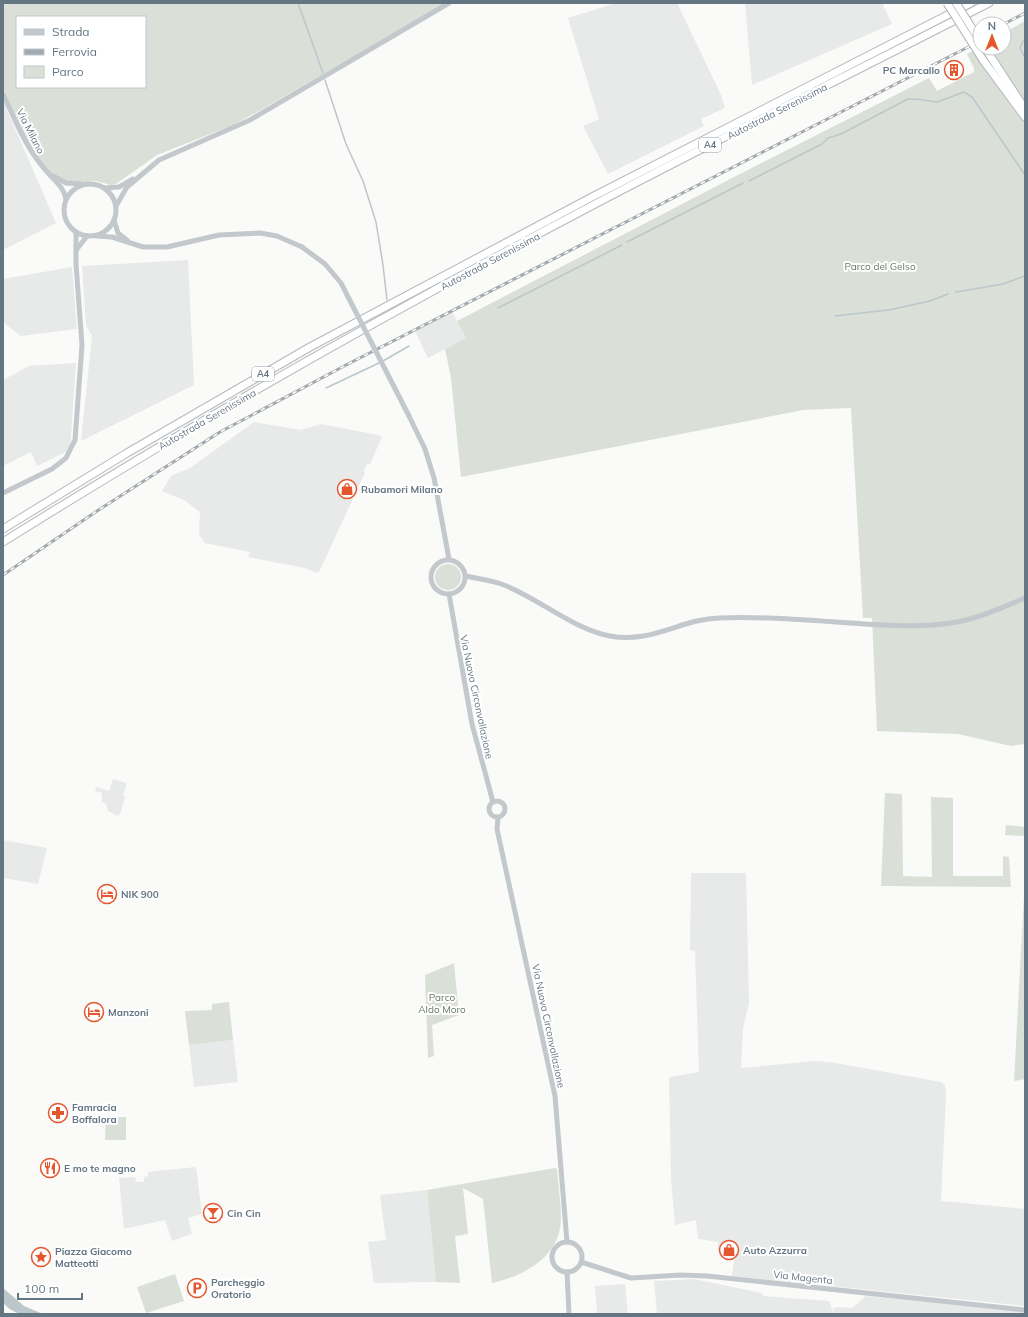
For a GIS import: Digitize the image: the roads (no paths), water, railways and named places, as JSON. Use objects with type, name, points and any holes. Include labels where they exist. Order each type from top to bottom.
[{"type":"highway","points":[[947,3],[1025,117]]},
{"type":"highway","points":[[956,3],[972,28]]},
{"type":"highway","name":"Autostrada Serenissima","points":[[3,529],[127,453],[310,347],[592,196],[971,3]]},
{"type":"highway","name":"Autostrada Serenissima","points":[[3,542],[210,416],[434,291],[603,200],[989,3]]},
{"type":"highway","points":[[986,58],[1025,109]]},
{"type":"street","points":[[104,188],[119,187],[137,177],[159,160],[250,120],[449,3]]},
{"type":"street","name":"Via Milano","points":[[3,94],[28,148],[48,174],[65,192],[66,199]]},
{"type":"street","name":"Via Milano","points":[[48,174],[66,183],[87,184]]},
{"type":"street","points":[[131,243],[118,233],[114,220],[116,206],[127,188],[137,177]]},
{"type":"street","points":[[116,206],[111,194],[104,188],[96,184],[87,184],[78,186],[71,191],[66,199],[64,216],[68,224],[76,233],[87,236],[112,237],[143,248],[167,246],[241,232],[277,236],[302,247],[325,264],[341,283],[425,448],[434,478],[449,559]]},
{"type":"street","points":[[96,236],[104,233],[114,220]]},
{"type":"street","points":[[3,493],[52,469],[66,458],[75,440],[82,344],[76,233]]},
{"type":"street","points":[[76,252],[80,244],[87,236]]},
{"type":"street","points":[[449,559],[454,560],[462,566],[466,576],[465,582],[459,590],[449,594],[435,588],[431,578],[434,567],[443,560],[449,559]]},
{"type":"street","points":[[466,576],[504,585],[592,631],[630,638],[659,633],[705,620],[718,618],[756,618],[893,626],[944,624],[981,616],[1025,598]]},
{"type":"street","name":"Via Nuova Circonvallazione","points":[[449,594],[472,724],[493,802]]},
{"type":"street","points":[[493,802],[500,802],[505,807],[504,812],[498,817],[494,816],[490,811],[490,806],[493,802]]},
{"type":"street","name":"Via Nuova Circonvallazione","points":[[498,817],[497,829],[555,1096],[567,1242]]},
{"type":"street","points":[[567,1242],[576,1245],[579,1249],[581,1253],[581,1262],[575,1270],[567,1272],[558,1270],[554,1266],[552,1257],[558,1245],[567,1242]]},
{"type":"street","name":"Via Magenta","points":[[581,1262],[631,1278],[681,1275],[707,1276],[1025,1310]]},
{"type":"street","points":[[567,1272],[569,1314]]},
{"type":"waterway","points":[[298,3],[323,73]]},
{"type":"waterway","points":[[1023,41],[1020,48],[1025,58]]},
{"type":"waterway","points":[[325,80],[346,144],[363,181],[376,222],[387,300]]},
{"type":"waterway","points":[[749,181],[822,144],[828,138],[841,134],[908,99],[937,102],[964,92],[972,97],[1025,175]]},
{"type":"waterway","points":[[627,242],[743,183]]},
{"type":"waterway","points":[[498,308],[622,245]]},
{"type":"waterway","points":[[956,292],[1003,284],[1025,276]]},
{"type":"waterway","points":[[889,310],[930,301],[948,294]]},
{"type":"waterway","points":[[835,316],[888,310]]},
{"type":"waterway","points":[[383,361],[409,346]]},
{"type":"waterway","points":[[326,388],[379,363]]},
{"type":"railway","points":[[1012,20],[1025,13]]},
{"type":"railway","points":[[3,575],[97,511],[220,432],[348,364],[972,45]]},
{"type":"place","name":"PC Marcallo","points":[[954,70]]},
{"type":"place","name":"Rubamori Milano","points":[[347,489]]},
{"type":"place","name":"NIK 900","points":[[107,894]]},
{"type":"place","name":"Manzoni","points":[[94,1012]]},
{"type":"place","name":"Famracia Boffalora","points":[[58,1113]]},
{"type":"place","name":"E mo te magno","points":[[50,1168]]},
{"type":"place","name":"Cin Cin","points":[[213,1213]]},
{"type":"place","name":"Auto Azzurra","points":[[729,1250]]},
{"type":"place","name":"Piazza Giacomo Matteotti","points":[[41,1257]]},
{"type":"place","name":"Parcheggio Oratorio","points":[[197,1288]]},
{"type":"park label","name":"Parco del Gelso","points":[[880,266]]},
{"type":"park label","name":"Parco Aldo Moro","points":[[442,1002]]}]
